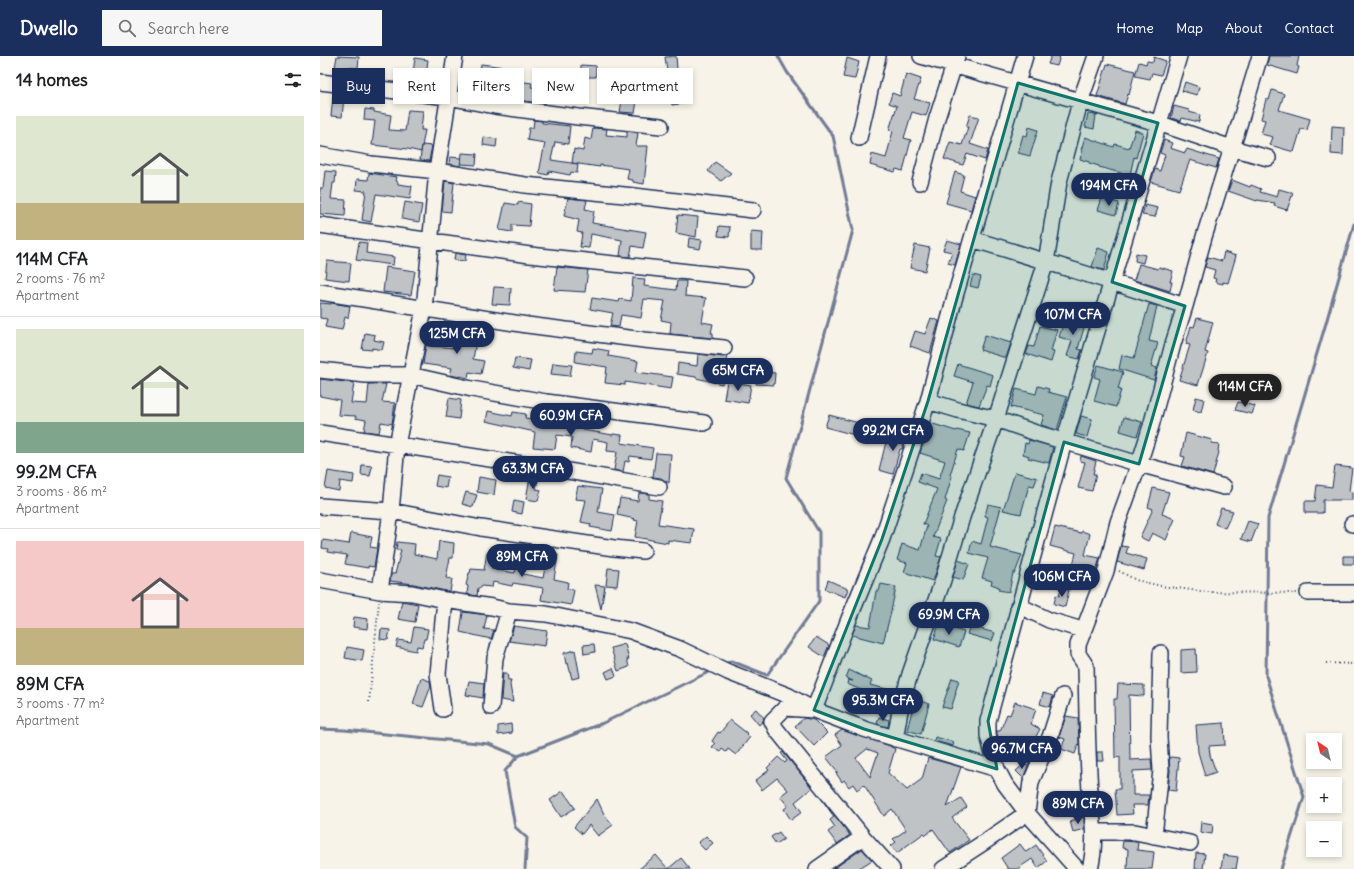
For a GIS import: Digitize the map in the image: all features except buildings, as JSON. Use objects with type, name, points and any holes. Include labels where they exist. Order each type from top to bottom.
[{"type":"street","points":[[450,87],[456,56]]},
{"type":"street","points":[[859,138],[878,56]]},
{"type":"street","points":[[921,56],[956,61],[1018,83],[1080,102],[1158,123],[1232,148],[1268,158]]},
{"type":"street","points":[[814,710],[882,539],[928,401],[972,239],[1025,56]]},
{"type":"street","points":[[895,739],[901,705],[910,674],[943,580],[962,517],[996,419],[1046,262],[1059,182],[1080,102],[1096,56]]},
{"type":"street","points":[[1072,867],[1027,813],[1005,784],[996,769],[988,735],[988,720],[1064,442],[1179,56]]},
{"type":"street","points":[[1090,869],[1093,859],[1094,832],[1090,789],[1086,666],[1078,654],[1078,644],[1082,630],[1106,571],[1118,522],[1151,426],[1204,237],[1260,56]]},
{"type":"street","points":[[920,182],[937,118],[956,61]]},
{"type":"street","points":[[320,82],[393,91]]},
{"type":"street","points":[[450,97],[495,106],[661,126]]},
{"type":"street","points":[[380,591],[391,511],[397,445],[424,309],[437,171],[447,104]]},
{"type":"street","points":[[320,155],[372,164],[437,171],[525,185],[753,210]]},
{"type":"street","points":[[320,226],[530,255],[745,278]]},
{"type":"street","points":[[972,239],[1185,306]]},
{"type":"street","points":[[320,292],[527,325],[724,348]]},
{"type":"street","points":[[320,370],[366,375],[410,375],[472,389],[546,402],[704,423]]},
{"type":"street","points":[[928,401],[996,419],[1064,442],[1224,487]]},
{"type":"street","points":[[320,433],[659,487]]},
{"type":"street","points":[[320,506],[391,511],[481,528],[643,551]]},
{"type":"street","points":[[320,580],[380,591],[412,593],[509,611],[546,614],[631,632],[680,649],[728,672],[789,696],[814,710],[864,729],[996,769]]},
{"type":"street","points":[[1308,593],[1354,593]]},
{"type":"street","points":[[443,709],[438,674],[445,600]]},
{"type":"street","points":[[1018,607],[1026,609],[1049,620],[1082,630]]},
{"type":"street","points":[[490,707],[495,658],[509,611]]},
{"type":"street","points":[[1154,836],[1161,770],[1159,737],[1160,652]]},
{"type":"street","points":[[943,869],[1027,813],[1031,782],[1050,737],[1063,696]]},
{"type":"street","points":[[814,710],[785,708],[772,721],[776,729],[863,837],[892,869]]},
{"type":"street","points":[[1094,832],[1135,832],[1190,843]]},
{"type":"street","points":[[817,869],[863,837]]},
{"type":"path","points":[[1106,571],[1120,572],[1136,580],[1161,586],[1207,592],[1308,593]]},
{"type":"path","points":[[369,702],[380,591]]},
{"type":"path","points":[[1326,663],[1354,664]]},
{"type":"highlighted area","points":[[1018,83],[1158,123],[1112,282],[1185,306],[1139,464],[1064,442],[988,721],[997,769],[864,729],[814,710],[882,539],[928,401]]},
{"type":"waterway","points":[[723,665],[731,661],[767,675],[819,601],[819,532],[786,478],[853,230],[833,136],[787,72],[778,56]]},
{"type":"waterway","points":[[1281,869],[1304,797],[1266,676],[1268,518],[1354,224]]},
{"type":"waterway","points":[[320,729],[489,744],[518,756],[603,723],[713,670]]},
{"type":"waterway","points":[[518,756],[505,771],[515,827],[527,838],[525,869]]}]
